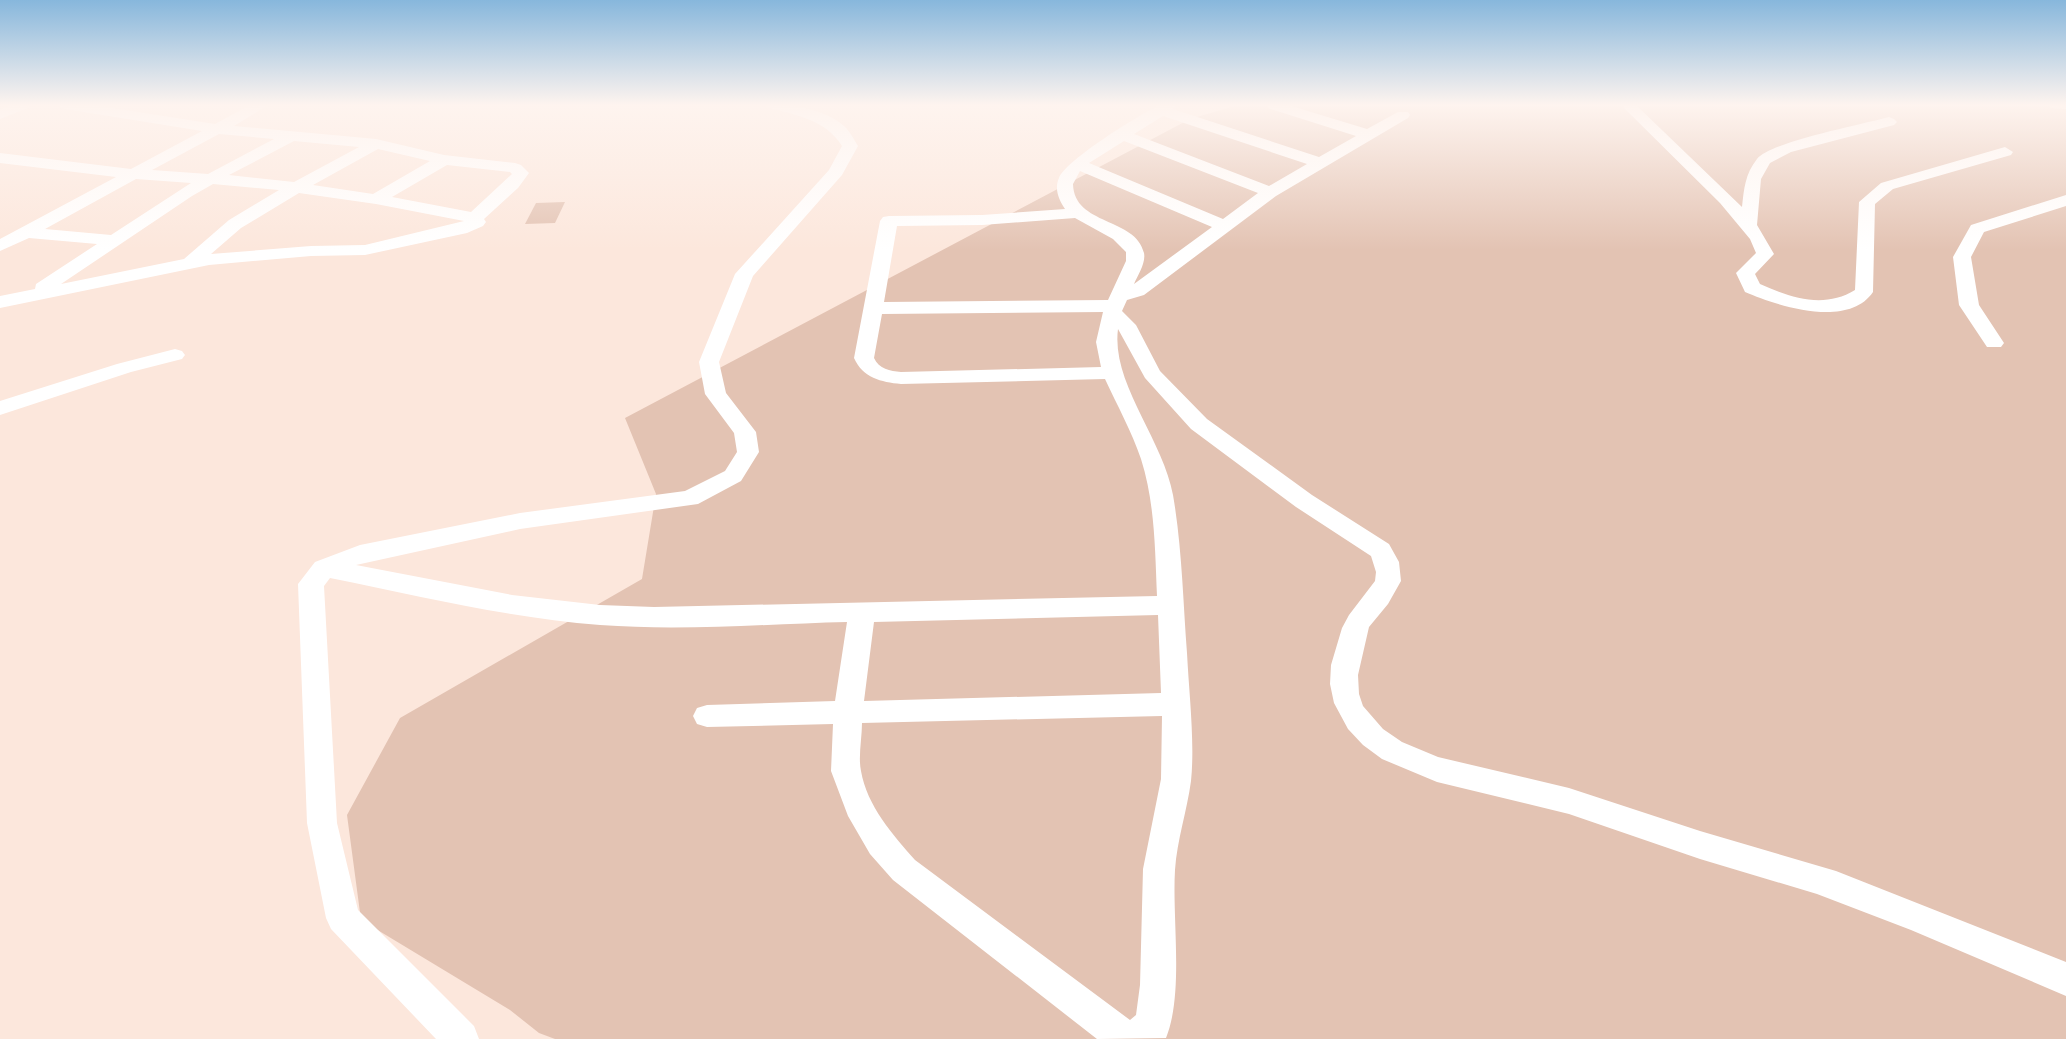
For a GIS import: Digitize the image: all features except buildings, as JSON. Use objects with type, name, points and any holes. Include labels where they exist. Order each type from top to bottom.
[{"type":"street","points":[[0,246],[173,153]]},
{"type":"street","points":[[31,296],[186,192],[259,153]]},
{"type":"street","points":[[190,263],[236,224],[294,187],[358,153]]},
{"type":"street","points":[[416,153],[444,160],[515,168],[521,173],[512,185],[475,218]]},
{"type":"street","points":[[461,1039],[343,918],[322,823],[311,584],[324,568],[360,554],[520,521],[690,498],[734,477],[748,452],[745,432],[716,394],[709,362],[744,274],[836,172],[845,153]]},
{"type":"street","points":[[1093,153],[1077,164],[1069,173],[1065,184],[1068,201],[1077,213],[1123,238],[1135,252],[1135,261],[1115,305],[1106,342],[1112,373],[1152,458],[1157,475],[1167,539],[1176,704],[1176,778],[1159,869],[1157,985],[1153,1025],[1134,1039]]},
{"type":"street","points":[[1170,153],[1270,192]]},
{"type":"street","points":[[1293,153],[1320,163]]},
{"type":"street","points":[[872,308],[1115,305],[1270,192],[1337,153]]},
{"type":"street","points":[[1677,153],[1723,195],[1763,245],[1765,254],[1745,273],[1752,288],[1783,302],[1817,306],[1852,302],[1864,292],[1867,202],[1887,186],[2000,153]]},
{"type":"street","points":[[1748,226],[1752,178],[1764,160],[1776,153]]},
{"type":"street","points":[[0,158],[27,163],[136,174],[215,178],[294,187],[475,218]]},
{"type":"street","points":[[376,200],[444,160]]},
{"type":"street","points":[[0,176],[27,163]]},
{"type":"street","points":[[1077,164],[1224,226]]},
{"type":"street","points":[[1994,343],[1969,305],[1962,257],[1977,229],[2066,200]]},
{"type":"street","points":[[1077,213],[982,220],[889,221],[864,358],[868,366],[881,374],[901,378],[1112,373]]},
{"type":"street","points":[[0,302],[190,263],[247,255],[365,250],[471,227],[477,222],[475,218]]},
{"type":"street","points":[[25,232],[113,240]]},
{"type":"street","points":[[1115,305],[1117,316],[1126,325],[1134,344],[1152,374],[1199,424],[1304,501],[1380,550],[1388,561],[1389,577],[1385,591],[1356,625],[1342,677],[1349,706],[1355,718],[1374,740],[1397,752],[1443,770],[1572,800],[1681,839],[1835,885],[2066,979]]},
{"type":"street","points":[[0,408],[124,368],[175,355]]},
{"type":"street","points":[[324,568],[512,605],[600,615],[708,618],[1170,604]]},
{"type":"street","points":[[862,612],[848,711],[846,771],[863,816],[881,844],[904,870],[1126,1039]]},
{"type":"street","points":[[707,716],[1176,704]]},
{"type":"shaded area","points":[[1125,153],[2066,153],[2066,1039],[555,1039],[539,1033],[510,1010],[361,920],[347,815],[400,718],[642,579],[656,494],[625,418]]},
{"type":"shaded area","points":[[565,202],[555,223],[525,224],[536,203]]}]
